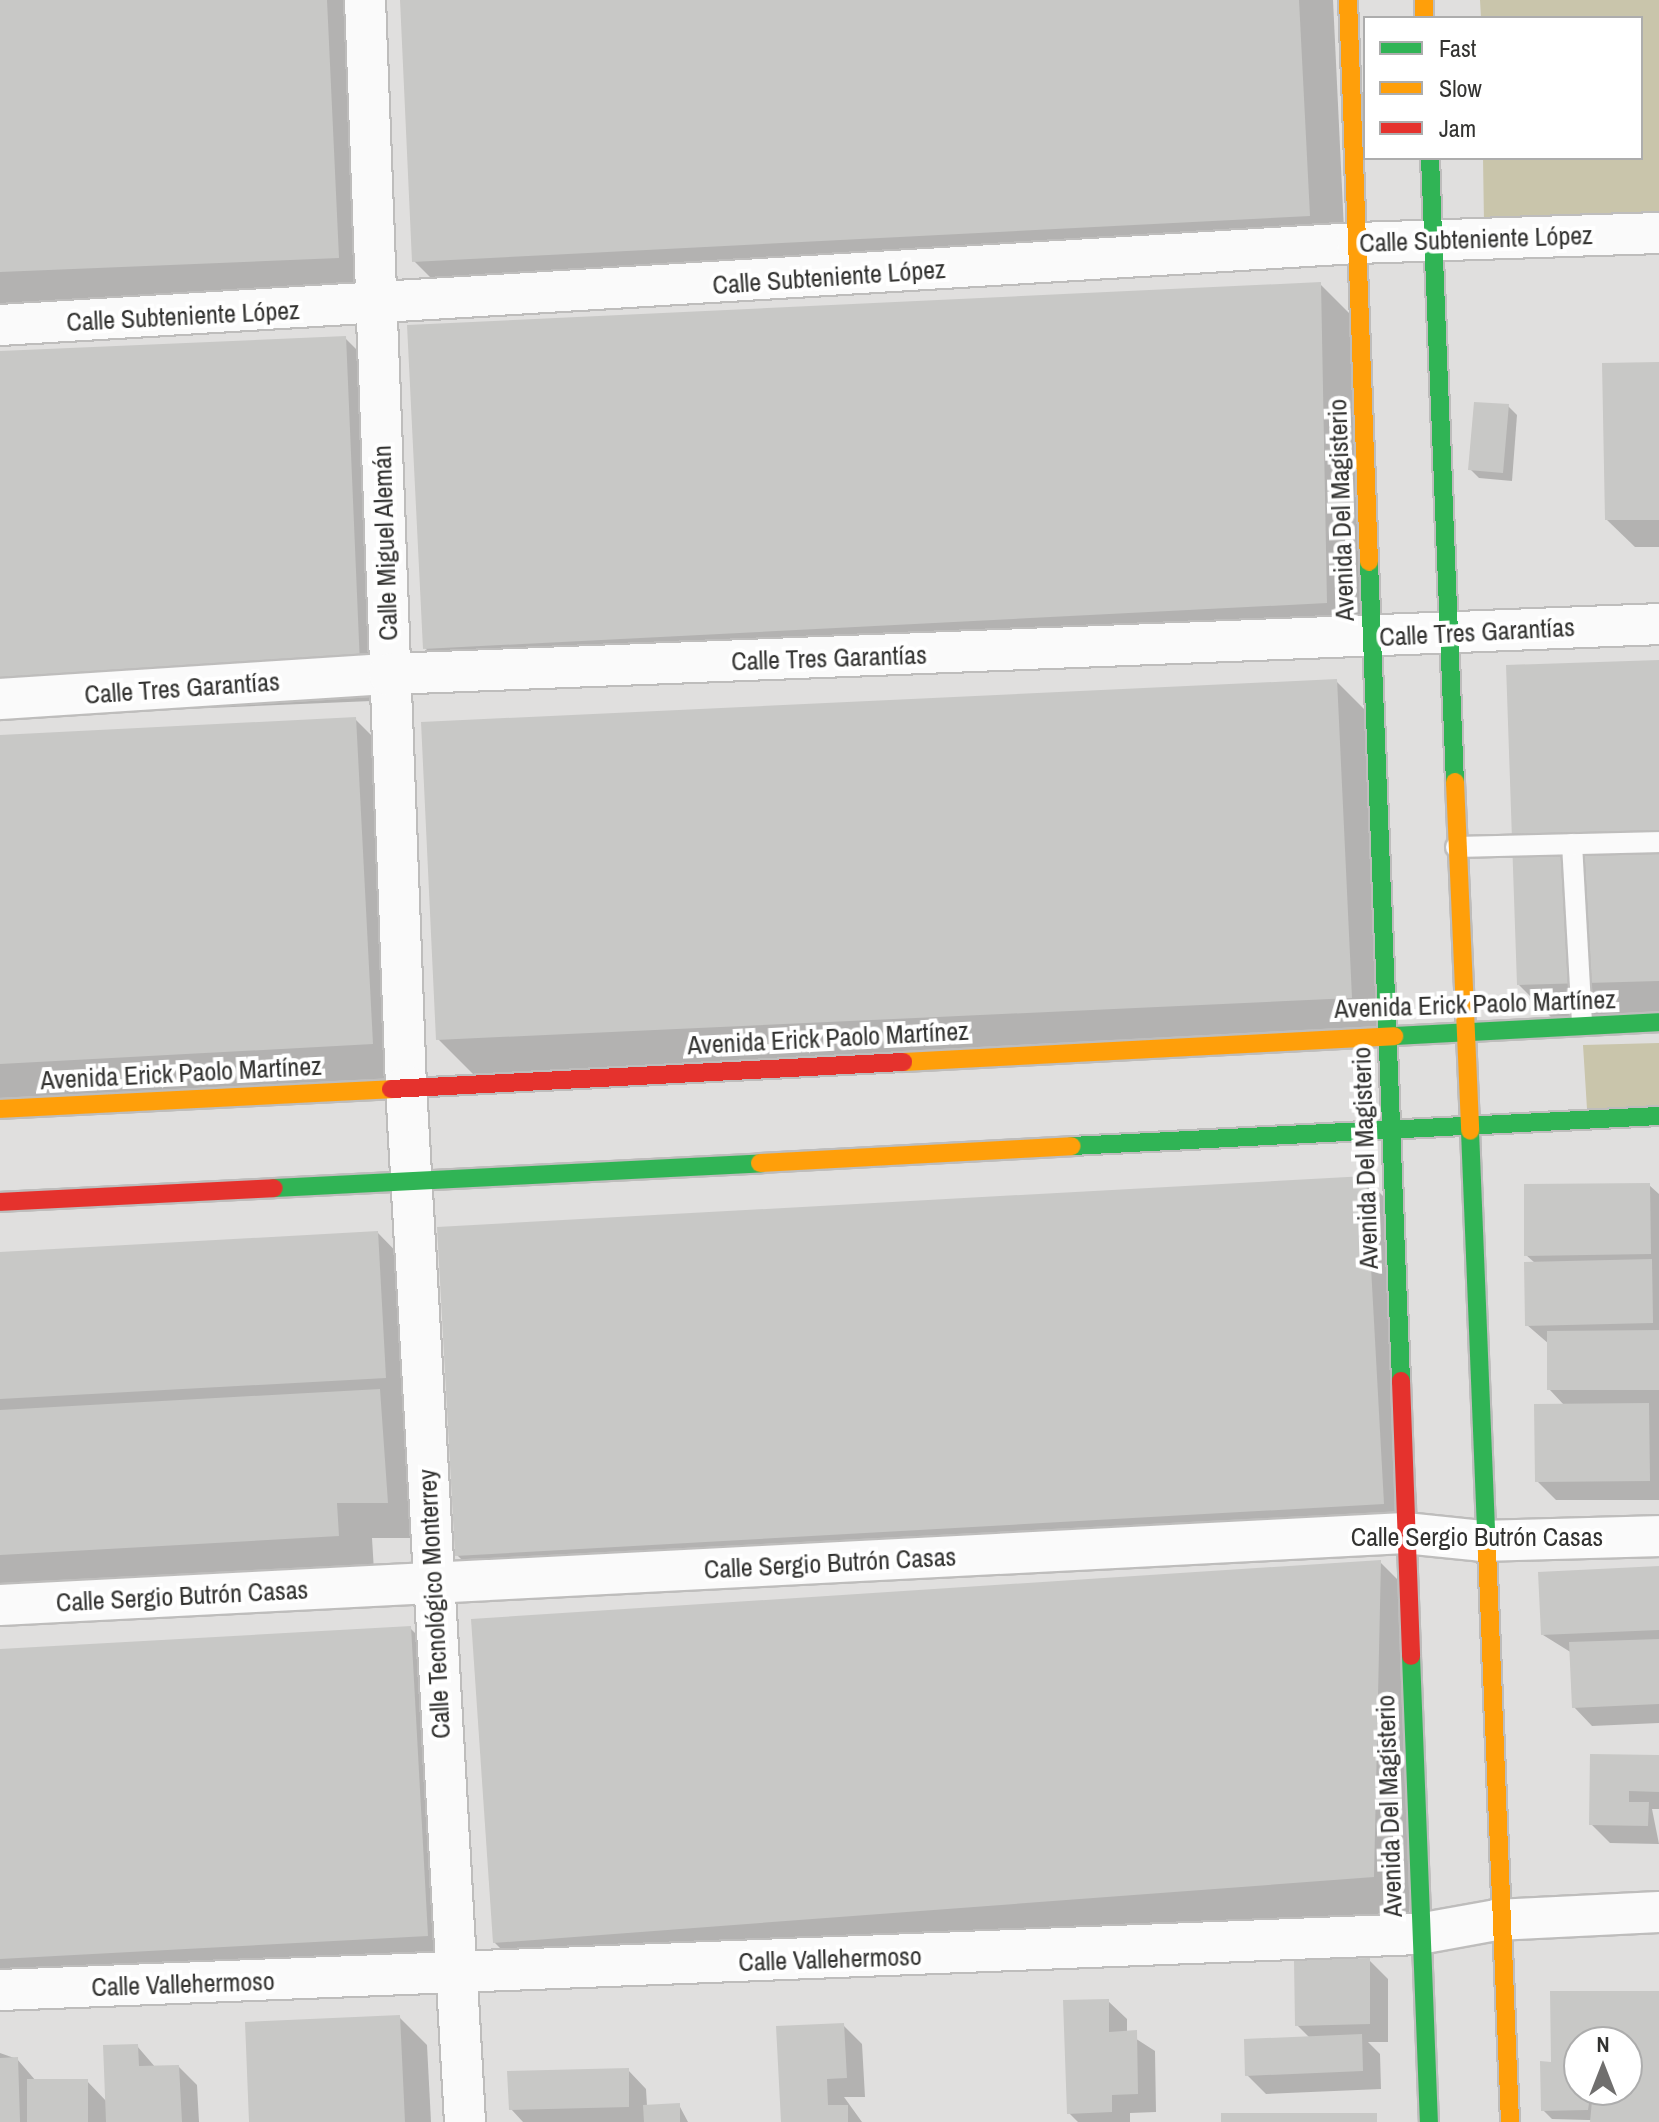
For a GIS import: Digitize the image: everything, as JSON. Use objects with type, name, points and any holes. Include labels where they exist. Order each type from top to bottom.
[{"type":"street","name":"Calle Miguel Alemán","points":[[365,0],[406,1086]]},
{"type":"street","name":"Avenida Del Magisterio","points":[[1348,0],[1419,1934],[1429,2122]]},
{"type":"street","points":[[1430,160],[1496,1920],[1510,2122]]},
{"type":"street","name":"Calle Subteniente López","points":[[0,325],[377,306],[1357,243],[1659,233]]},
{"type":"street","name":"Calle Tres Garantías","points":[[0,699],[389,674],[1659,624]]},
{"type":"street","name":"Avenida Erick Paolo Martínez","points":[[0,1109],[1659,1022]]},
{"type":"street","name":"Calle Tecnológico Monterrey","points":[[406,1086],[465,2122]]},
{"type":"street","points":[[0,1202],[1390,1127],[1659,1116]]},
{"type":"street","name":"Calle Sergio Butrón Casas","points":[[0,1605],[1405,1533],[1482,1541],[1659,1536]]},
{"type":"street","name":"Calle Vallehermoso","points":[[0,1990],[456,1975],[1419,1934],[1496,1920],[1659,1912]]},
{"type":"lane","points":[[1456,847],[1659,842]]},
{"type":"lane","points":[[1572,844],[1582,1025]]},
{"type":"shaded area","points":[[1480,0],[1659,0],[1659,216],[1484,223],[1483,160],[1643,160],[1643,16],[1481,16]]},
{"type":"shaded area","points":[[1659,1043],[1659,1107],[1587,1109],[1583,1045]]},
{"type":"building","points":[[0,0],[327,0],[339,258],[0,272]]},
{"type":"building","points":[[400,0],[1299,0],[1310,216],[412,262]]},
{"type":"building","points":[[1321,282],[1327,603],[423,649],[407,325]]},
{"type":"building","points":[[346,336],[360,665],[0,680],[0,351]]},
{"type":"building","points":[[1659,362],[1659,520],[1605,520],[1602,363]]},
{"type":"building","points":[[1474,402],[1509,404],[1503,473],[1468,470]]},
{"type":"building","points":[[1659,660],[1659,981],[1517,985],[1506,665]]},
{"type":"building","points":[[1337,679],[1352,998],[436,1040],[421,722]]},
{"type":"building","points":[[356,717],[373,1044],[0,1064],[0,735]]},
{"type":"building","points":[[1366,1176],[1384,1504],[455,1556],[437,1227]]},
{"type":"building","points":[[1650,1183],[1651,1254],[1524,1256],[1524,1184]]},
{"type":"building","points":[[378,1231],[386,1378],[0,1399],[0,1252]]},
{"type":"building","points":[[1652,1259],[1653,1323],[1525,1326],[1524,1262]]},
{"type":"building","points":[[1659,1330],[1659,1390],[1547,1390],[1547,1331]]},
{"type":"building","points":[[380,1389],[388,1503],[337,1503],[339,1536],[0,1555],[0,1410]]},
{"type":"building","points":[[1649,1403],[1650,1481],[1535,1482],[1534,1404]]},
{"type":"building","points":[[1381,1560],[1374,1877],[493,1943],[471,1619]]},
{"type":"building","points":[[1659,1566],[1659,1630],[1541,1635],[1538,1572]]},
{"type":"building","points":[[411,1626],[428,1936],[0,1959],[0,1649]]},
{"type":"building","points":[[1659,1639],[1659,1704],[1572,1708],[1569,1642]]},
{"type":"building","points":[[1590,1754],[1659,1755],[1659,1792],[1629,1791],[1629,1802],[1649,1802],[1648,1826],[1589,1825]]},
{"type":"building","points":[[1370,1958],[1370,2024],[1295,2026],[1294,1960]]},
{"type":"building","points":[[1550,1991],[1659,1991],[1659,2122],[1590,2122],[1592,2106],[1643,2106],[1643,2026],[1563,2026],[1563,2106],[1589,2106],[1588,2110],[1541,2111],[1540,2061],[1551,2062]]},
{"type":"building","points":[[1109,1999],[1109,2032],[1137,2030],[1138,2094],[1112,2095],[1112,2112],[1067,2114],[1063,2000]]},
{"type":"building","points":[[400,2015],[405,2122],[249,2122],[245,2022]]},
{"type":"building","points":[[844,2023],[847,2078],[827,2079],[828,2105],[848,2105],[848,2122],[781,2122],[776,2026]]},
{"type":"building","points":[[1362,2034],[1363,2071],[1245,2076],[1244,2039]]},
{"type":"building","points":[[138,2044],[139,2066],[179,2065],[182,2122],[106,2122],[103,2045]]},
{"type":"building","points":[[18,2057],[20,2122],[0,2122],[0,2058]]},
{"type":"building","points":[[629,2068],[629,2107],[509,2110],[507,2071]]},
{"type":"building","points":[[27,2079],[88,2079],[88,2122],[27,2122]]},
{"type":"building","points":[[680,2103],[680,2122],[644,2122],[643,2105]]},
{"type":"building","points":[[1221,2113],[1377,2113],[1377,2122],[1221,2122]]},
{"type":"traffic: fast","points":[[1430,160],[1455,782]]},
{"type":"traffic: fast","points":[[1369,562],[1401,1381]]},
{"type":"traffic: fast","points":[[1394,1036],[1659,1022]]},
{"type":"traffic: fast","points":[[1072,1146],[1659,1116]]},
{"type":"traffic: fast","points":[[1470,1131],[1487,1549]]},
{"type":"traffic: fast","points":[[274,1188],[760,1163]]},
{"type":"traffic: fast","points":[[1411,1656],[1429,2122]]},
{"type":"traffic: slow","points":[[1348,0],[1369,562]]},
{"type":"traffic: slow","points":[[1424,0],[1424,16]]},
{"type":"traffic: slow","points":[[1455,782],[1470,1131]]},
{"type":"traffic: slow","points":[[903,1062],[1394,1036]]},
{"type":"traffic: slow","points":[[0,1109],[391,1089]]},
{"type":"traffic: slow","points":[[760,1163],[1072,1146]]},
{"type":"traffic: slow","points":[[1487,1549],[1510,2122]]},
{"type":"traffic: jam","points":[[391,1089],[903,1062]]},
{"type":"traffic: jam","points":[[0,1202],[274,1188]]},
{"type":"traffic: jam","points":[[1401,1381],[1411,1656]]}]
